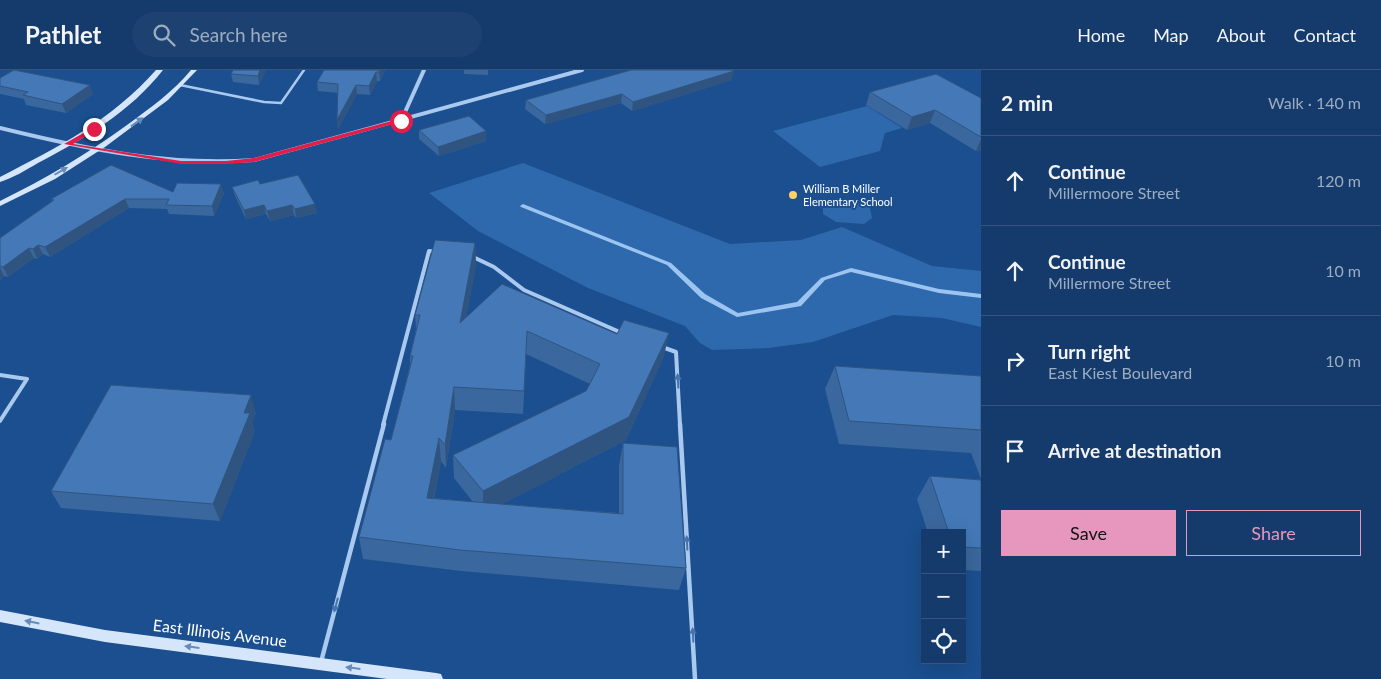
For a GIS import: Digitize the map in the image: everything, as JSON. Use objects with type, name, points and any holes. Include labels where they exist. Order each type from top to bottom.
[{"type":"main road","points":[[0,180],[94,129],[126,105],[160,70]]},
{"type":"main road","points":[[0,204],[26,192],[97,150],[157,106],[194,70]]},
{"type":"main road","name":"East Illinois Avenue","points":[[0,616],[105,636],[436,679]]},
{"type":"street","points":[[401,121],[424,70]]},
{"type":"street","points":[[0,128],[97,150],[181,163],[226,163],[254,160],[582,70]]},
{"type":"lane","points":[[180,85],[264,102],[281,103],[304,70]]},
{"type":"lane","points":[[321,664],[429,251],[438,252]]},
{"type":"lane","points":[[464,255],[478,258],[494,267],[524,290],[625,334]]},
{"type":"lane","points":[[659,346],[676,352],[695,679]]},
{"type":"lane","points":[[0,375],[27,379],[0,421]]},
{"type":"shaded area","points":[[867,106],[902,128],[885,133],[880,151],[820,167],[773,131]]},
{"type":"shaded area","points":[[523,163],[730,244],[801,240],[842,227],[932,266],[981,271],[981,327],[942,318],[893,315],[813,342],[768,348],[712,350],[700,343],[685,326],[588,288],[478,231],[429,193]]},
{"type":"shaded area","points":[[839,198],[860,203],[870,208],[872,218],[864,224],[836,222],[823,214],[823,204]]},
{"type":"building","points":[[14,70],[90,85],[62,104],[23,95],[28,92],[0,86],[0,78]]},
{"type":"building","points":[[233,70],[260,70],[258,76],[231,74]]},
{"type":"building","points":[[324,70],[380,70],[376,72],[369,86],[356,85],[337,120],[338,84],[317,82]]},
{"type":"building","points":[[631,70],[734,71],[633,102],[622,94],[546,115],[526,100]]},
{"type":"building","points":[[936,74],[981,98],[981,137],[935,110],[912,117],[870,92]]},
{"type":"building","points":[[469,116],[486,131],[438,147],[419,130]]},
{"type":"building","points":[[111,165],[173,192],[177,183],[221,184],[212,206],[166,205],[169,199],[125,199],[45,247],[38,245],[33,249],[29,248],[3,267],[0,266],[0,238],[54,200],[51,199]]},
{"type":"building","points":[[298,175],[315,204],[295,209],[292,205],[267,211],[264,205],[244,210],[232,187],[258,180],[260,184]]},
{"type":"building","points":[[435,240],[475,243],[460,323],[502,284],[617,334],[624,320],[669,333],[629,417],[483,491],[453,455],[586,391],[600,364],[527,331],[524,391],[454,387],[445,445],[439,438],[427,498],[623,514],[623,443],[677,447],[686,568],[460,550],[359,537],[385,439],[391,440],[413,356],[410,356],[420,315],[415,315]]},
{"type":"building","points":[[835,366],[981,376],[981,430],[849,421]]},
{"type":"building","points":[[111,385],[251,395],[244,413],[250,413],[213,504],[51,491]]},
{"type":"building","points":[[930,476],[981,480],[981,548],[966,547],[966,529],[948,529]]},
{"type":"waterway","points":[[523,206],[669,264],[703,296],[737,315],[799,304],[823,279],[851,270],[939,291],[981,296]]},
{"type":"place","name":"William B Miller Elementary School","points":[[793,195]]},
{"type":"route","points":[[94,129],[67,144],[181,163],[226,163],[254,160],[401,121]]}]
